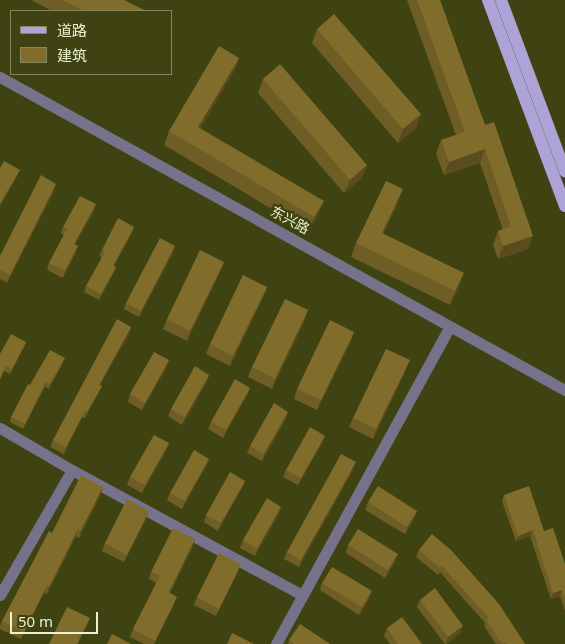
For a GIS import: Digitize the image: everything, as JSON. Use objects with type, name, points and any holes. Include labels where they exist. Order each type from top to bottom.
[{"type":"main road","points":[[488,0],[565,206]]},
{"type":"main road","points":[[501,0],[565,171]]},
{"type":"street","name":"东兴路","points":[[0,77],[565,390]]},
{"type":"street","points":[[276,644],[450,328]]},
{"type":"street","points":[[0,428],[72,470],[302,595]]},
{"type":"street","points":[[0,595],[72,470]]},
{"type":"building","points":[[62,0],[124,0],[144,10],[82,10]]},
{"type":"building","points":[[417,0],[440,0],[485,125],[494,122],[533,236],[503,246],[498,231],[511,226],[485,149],[449,162],[441,140],[465,132]]},
{"type":"building","points":[[334,14],[421,114],[403,129],[317,29]]},
{"type":"building","points":[[219,46],[239,58],[198,127],[324,201],[314,217],[169,131]]},
{"type":"building","points":[[280,64],[367,165],[350,180],[263,79]]},
{"type":"building","points":[[4,161],[20,170],[0,204],[0,168]]},
{"type":"building","points":[[41,175],[56,184],[10,275],[0,270],[0,256]]},
{"type":"building","points":[[386,181],[403,189],[382,233],[464,273],[455,291],[356,243]]},
{"type":"building","points":[[80,196],[96,204],[74,244],[78,246],[65,271],[49,263],[67,229],[63,227]]},
{"type":"building","points":[[118,218],[134,227],[113,266],[116,267],[101,294],[86,286],[105,252],[102,250]]},
{"type":"building","points":[[160,238],[175,246],[141,311],[126,303]]},
{"type":"building","points":[[200,250],[224,262],[190,331],[167,319]]},
{"type":"building","points":[[243,275],[267,287],[233,356],[210,344]]},
{"type":"building","points":[[285,299],[308,310],[275,379],[252,367]]},
{"type":"building","points":[[117,319],[131,327],[99,385],[102,386],[87,412],[85,411],[66,447],[53,440]]},
{"type":"building","points":[[330,320],[354,332],[321,400],[297,389]]},
{"type":"building","points":[[11,334],[26,342],[12,369],[6,366],[0,378],[0,354]]},
{"type":"building","points":[[386,349],[410,360],[376,429],[353,418]]},
{"type":"building","points":[[50,350],[65,358],[50,384],[46,382],[25,424],[11,417],[28,384],[30,385]]},
{"type":"building","points":[[154,352],[169,360],[145,403],[130,394]]},
{"type":"building","points":[[195,366],[209,375],[185,417],[171,409]]},
{"type":"building","points":[[235,379],[250,388],[226,430],[211,422]]},
{"type":"building","points":[[274,403],[288,412],[264,454],[250,446]]},
{"type":"building","points":[[310,427],[325,436],[301,478],[286,470]]},
{"type":"building","points":[[154,435],[169,443],[145,485],[130,477]]},
{"type":"building","points":[[194,450],[209,459],[185,501],[170,493]]},
{"type":"building","points":[[341,454],[356,462],[301,560],[287,552]]},
{"type":"building","points":[[230,472],[245,481],[221,523],[206,515]]},
{"type":"building","points":[[81,475],[103,487],[81,530],[78,529],[49,587],[47,585],[24,632],[2,621],[49,531],[52,533]]},
{"type":"building","points":[[378,486],[417,511],[407,527],[368,502]]},
{"type":"building","points":[[529,486],[544,531],[553,528],[565,564],[565,598],[562,590],[553,593],[533,530],[518,536],[504,495]]},
{"type":"building","points":[[267,498],[281,507],[257,549],[243,540]]},
{"type":"building","points":[[127,499],[149,511],[127,555],[105,543]]},
{"type":"building","points":[[173,528],[195,539],[169,592],[177,597],[155,641],[133,629],[160,576],[151,572]]},
{"type":"building","points":[[358,529],[398,554],[388,570],[348,545]]},
{"type":"building","points":[[432,534],[451,550],[499,604],[525,644],[506,644],[506,642],[502,644],[486,620],[489,618],[442,566],[440,568],[419,550]]},
{"type":"building","points":[[219,553],[241,564],[219,609],[197,597]]},
{"type":"building","points":[[332,567],[372,591],[362,607],[322,583]]},
{"type":"building","points":[[435,588],[463,626],[448,637],[420,600]]},
{"type":"building","points":[[67,607],[90,618],[77,644],[49,644]]},
{"type":"building","points":[[402,617],[422,644],[398,644],[387,628]]},
{"type":"building","points":[[300,624],[330,644],[294,644],[289,640]]},
{"type":"building","points":[[232,633],[254,644],[227,644]]},
{"type":"building","points":[[112,634],[131,644],[107,644]]}]
